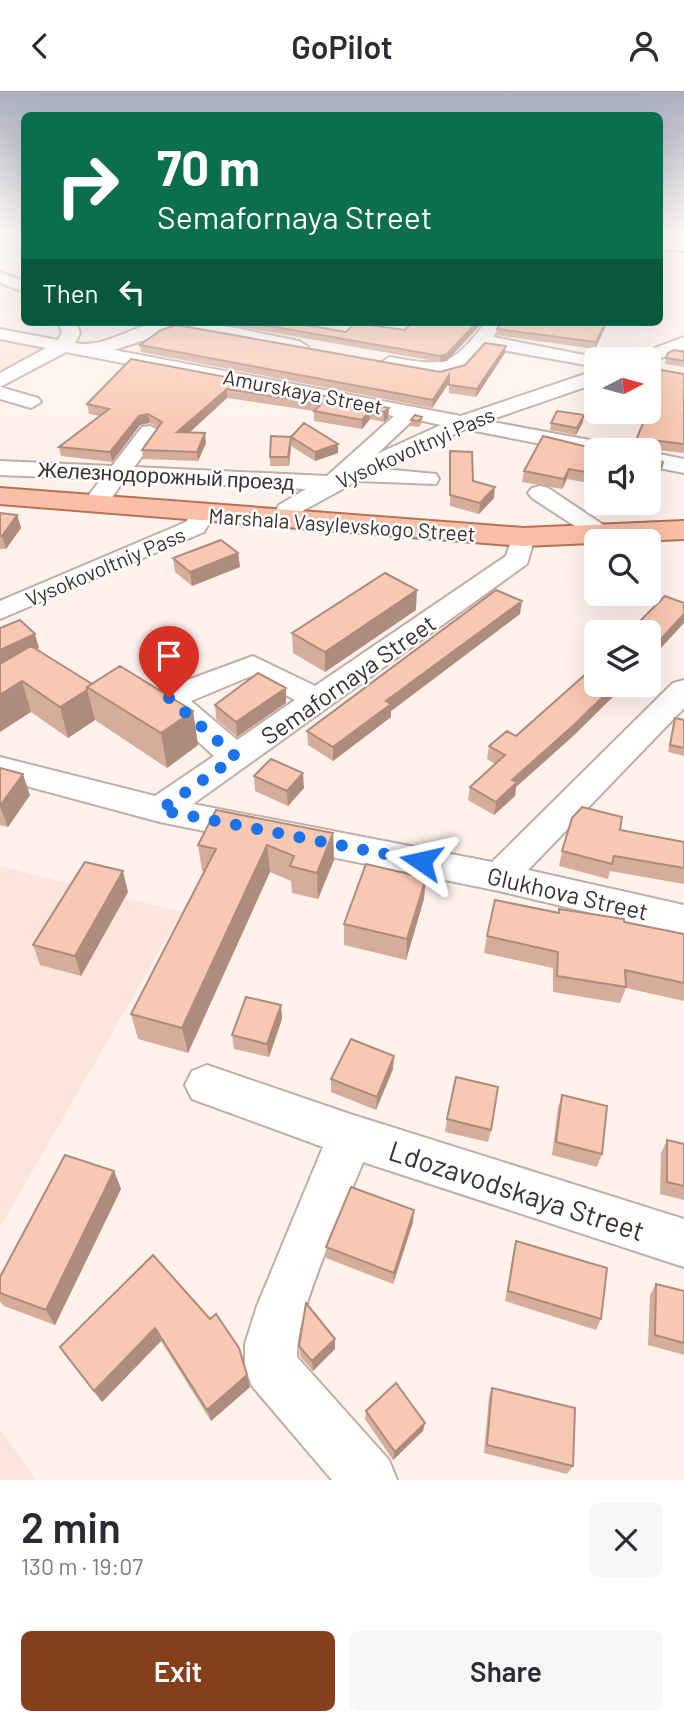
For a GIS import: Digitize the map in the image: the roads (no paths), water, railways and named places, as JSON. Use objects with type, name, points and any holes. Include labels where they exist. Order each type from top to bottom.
[{"type":"main road","name":"Marshala Vasylevskogo Street","points":[[0,496],[523,537],[584,536]]},
{"type":"main road","name":"Marshala Vasylevskogo Street","points":[[661,532],[684,530]]},
{"type":"street","points":[[0,381],[64,346],[71,333],[68,326]]},
{"type":"street","points":[[113,326],[175,326]]},
{"type":"street","points":[[191,326],[311,349]]},
{"type":"street","points":[[365,359],[433,371],[446,370],[455,367],[492,326]]},
{"type":"street","points":[[94,351],[154,328]]},
{"type":"street","points":[[0,360],[6,341],[64,346]]},
{"type":"street","name":"Amurskaya Street","points":[[6,341],[94,351],[584,445]]},
{"type":"street","points":[[481,341],[584,359]]},
{"type":"street","points":[[662,352],[684,343]]},
{"type":"street","name":"Vysokovoltnyi Pass","points":[[283,519],[287,510],[333,483],[358,474],[466,421],[584,380]]},
{"type":"street","points":[[0,393],[31,402]]},
{"type":"street","points":[[333,483],[411,411]]},
{"type":"street","points":[[94,503],[150,432]]},
{"type":"street","points":[[661,459],[681,458]]},
{"type":"street","name":"Железнодорожный проезд","points":[[0,468],[121,471],[333,483]]},
{"type":"street","points":[[358,474],[428,479]]},
{"type":"street","points":[[540,492],[597,529]]},
{"type":"street","name":"Vysokovoltniy Pass","points":[[0,611],[195,527],[203,513]]},
{"type":"street","name":"Semafornaya Street","points":[[160,810],[518,559],[523,537]]},
{"type":"street","points":[[236,757],[169,698],[253,666],[319,701]]},
{"type":"street","points":[[499,877],[684,690]]},
{"type":"street","name":"Glukhova Street","points":[[0,768],[160,810],[499,877],[684,920]]},
{"type":"street","name":"Ldozavodskaya Street","points":[[207,1084],[350,1136],[684,1243]]},
{"type":"street","points":[[350,1136],[282,1306],[271,1344],[271,1367],[369,1480]]}]
